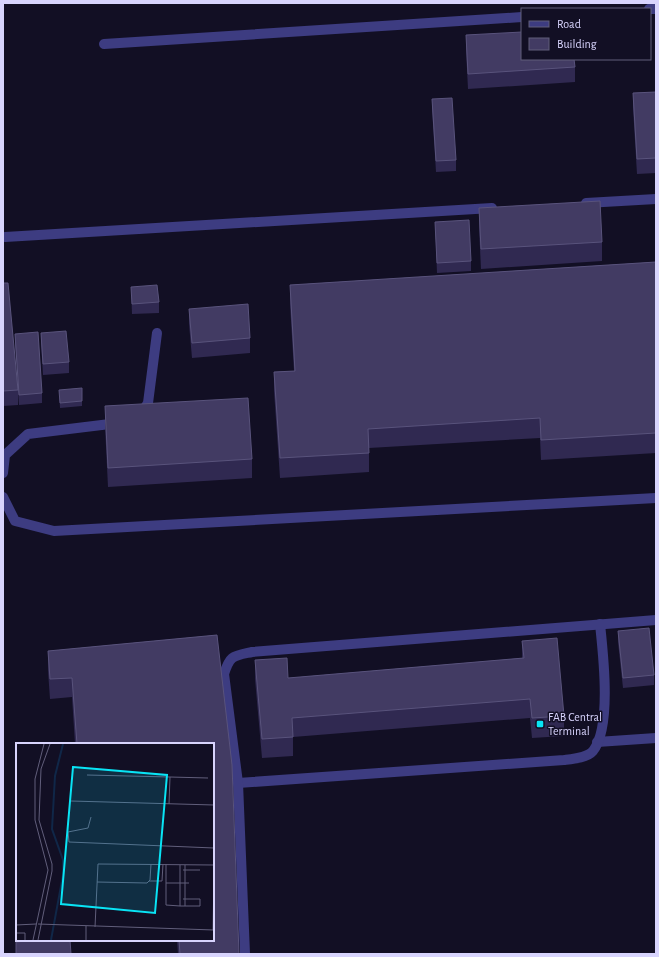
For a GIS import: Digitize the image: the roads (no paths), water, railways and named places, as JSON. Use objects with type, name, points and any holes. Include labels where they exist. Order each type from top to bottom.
[{"type":"lane","points":[[104,44],[521,17]]},
{"type":"lane","points":[[577,203],[656,199]]},
{"type":"lane","points":[[5,236],[505,208]]},
{"type":"lane","points":[[3,473],[5,455],[28,434],[131,422],[143,413],[148,403],[157,333]]},
{"type":"lane","points":[[3,497],[15,521],[54,531],[656,498]]},
{"type":"lane","points":[[245,954],[238,783],[224,674],[228,661],[233,656],[252,652],[656,620]]},
{"type":"lane","points":[[238,783],[564,760],[582,757],[592,752],[602,733],[604,664],[600,624]]},
{"type":"lane","points":[[598,742],[656,738]]},
{"type":"place","name":"FAB Central Terminal","points":[[540,724]]}]
